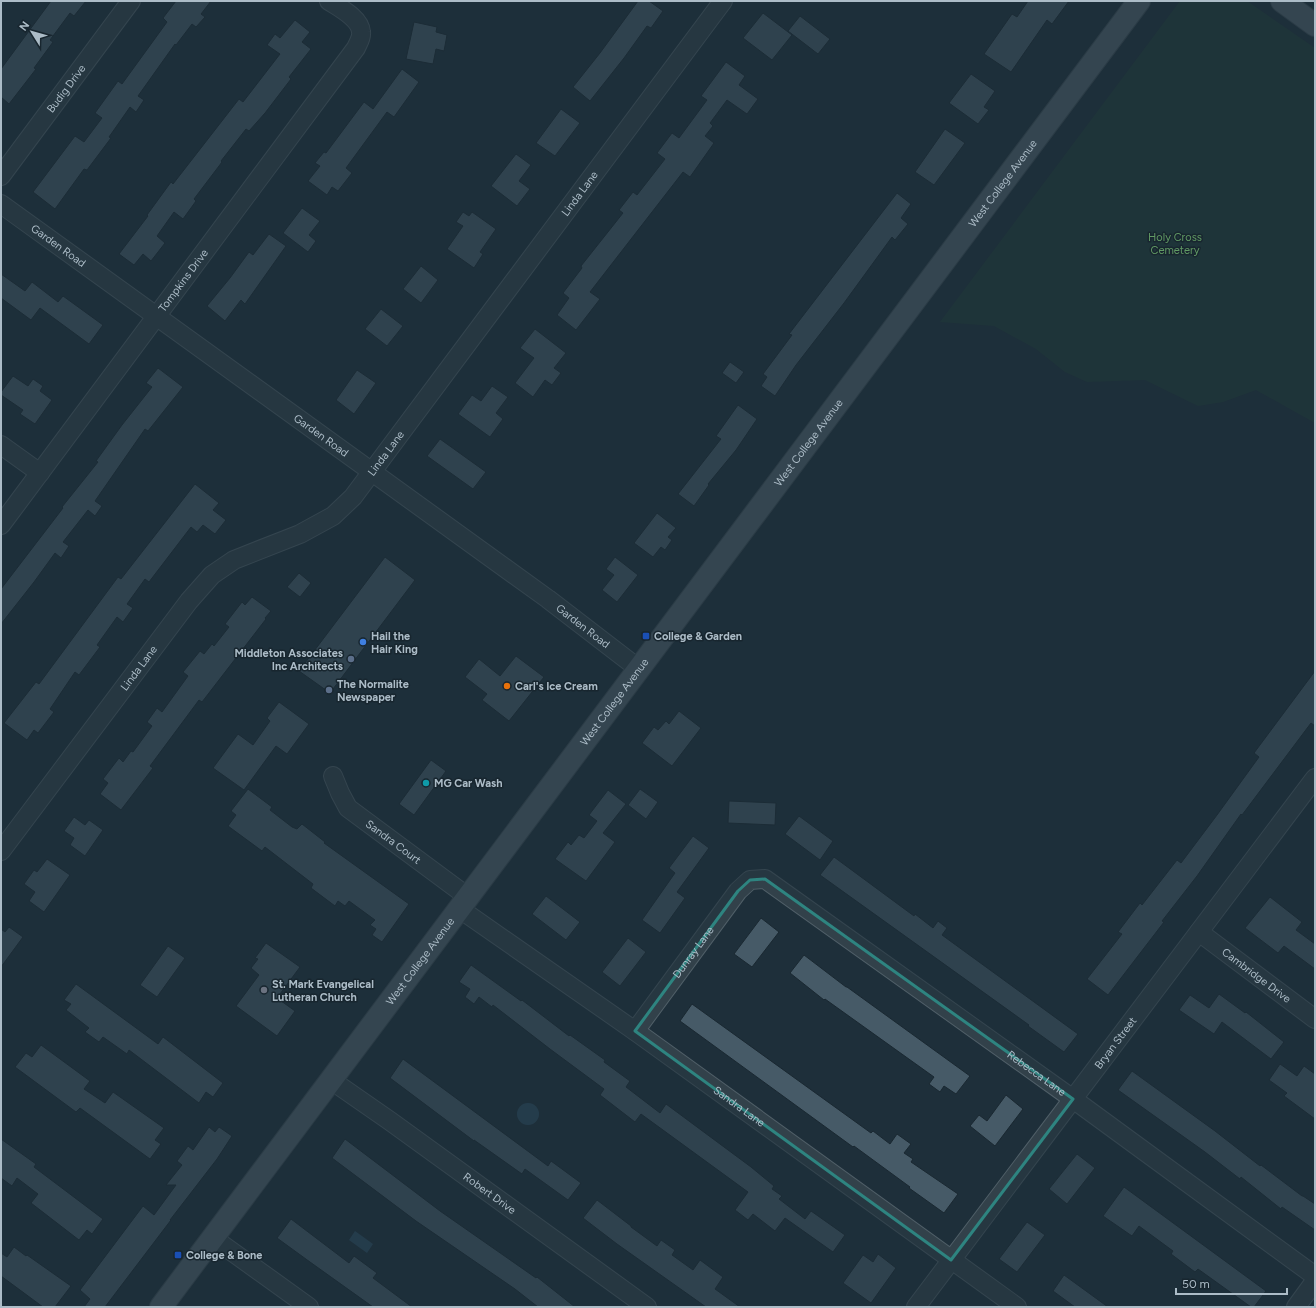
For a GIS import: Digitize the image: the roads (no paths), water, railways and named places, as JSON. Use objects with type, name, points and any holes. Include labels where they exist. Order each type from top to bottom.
[{"type":"main road","name":"West College Avenue","points":[[162,1307],[1139,1]]},
{"type":"main road","points":[[1282,1],[1315,25]]},
{"type":"street","name":"Budig Drive","points":[[1,176],[131,1]]},
{"type":"street","name":"Tompkins Drive","points":[[1,525],[356,48],[362,33],[360,26],[353,18],[329,1]]},
{"type":"street","name":"Linda Lane","points":[[1,851],[189,601],[212,575],[234,560],[300,534],[334,516],[353,497],[724,1]]},
{"type":"street","name":"Garden Road","points":[[1,204],[548,599],[639,669]]},
{"type":"street","points":[[1,445],[40,473]]},
{"type":"street","name":"Sandra Court","points":[[333,776],[348,808],[464,903]]},
{"type":"street","name":"Bryan Street","points":[[916,1307],[1315,778]]},
{"type":"street","name":"Dunray Lane","points":[[636,1031],[738,891],[750,880],[755,879]]},
{"type":"street","name":"Rebecca Lane","points":[[755,879],[765,879],[779,888],[1315,1276]]},
{"type":"street","name":"Sandra Lane","points":[[464,903],[636,1031],[1017,1307]]},
{"type":"street","name":"Cambridge Drive","points":[[1199,932],[1315,1020]]},
{"type":"street","name":"Robert Drive","points":[[331,1080],[647,1307]]},
{"type":"street","points":[[213,1238],[309,1307]]},
{"type":"street","points":[[1296,1307],[1315,1281]]},
{"type":"water","points":[[528,1103],[536,1106],[539,1114],[536,1122],[528,1125],[520,1122],[517,1114],[520,1106]]},
{"type":"water","points":[[355,1231],[373,1244],[367,1253],[349,1240]]},
{"type":"place","name":"College & Garden","points":[[646,636]]},
{"type":"place","name":"Hail the Hair King","points":[[363,642]]},
{"type":"place","name":"Middleton Associates Inc Architects","points":[[351,659]]},
{"type":"place","name":"Carl's Ice Cream","points":[[507,686]]},
{"type":"place","name":"The Normalite Newspaper","points":[[329,690]]},
{"type":"place","name":"MG Car Wash","points":[[426,783]]},
{"type":"place","name":"St. Mark Evangelical Lutheran Church","points":[[264,990]]},
{"type":"place","name":"College & Bone","points":[[178,1255]]},
{"type":"park label","name":"Holy Cross Cemetery","points":[[1175,243]]}]
